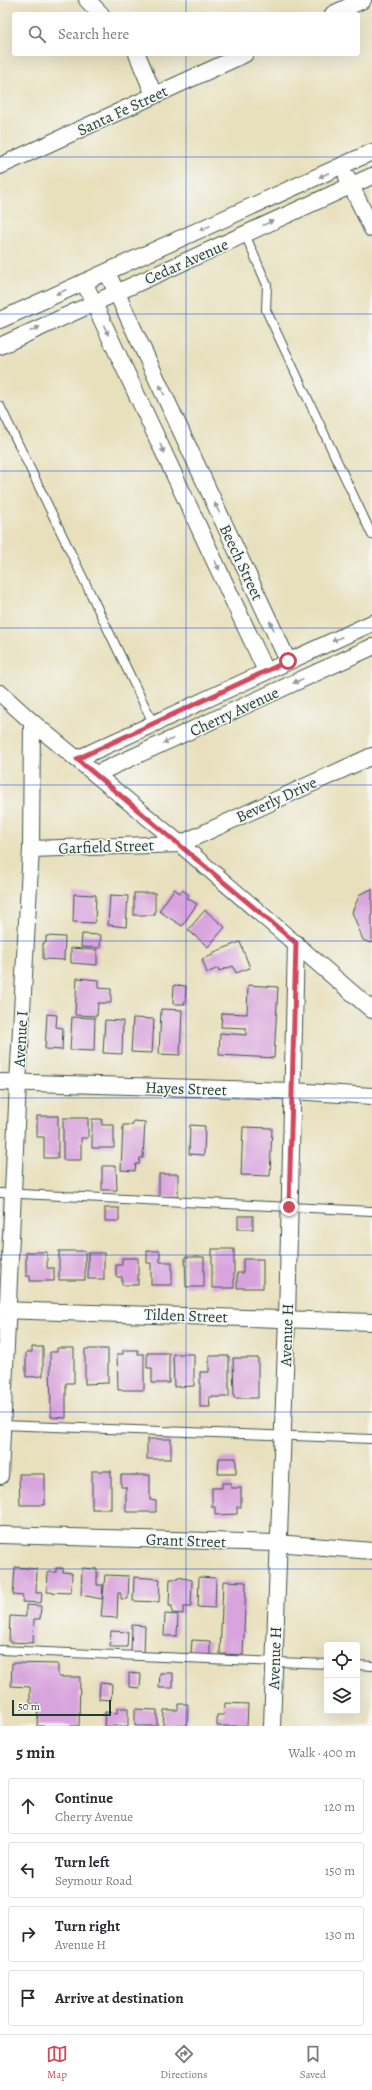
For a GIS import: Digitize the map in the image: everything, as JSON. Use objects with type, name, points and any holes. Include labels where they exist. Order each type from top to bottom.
[{"type":"street","points":[[87,0],[100,12]]},
{"type":"street","points":[[337,12],[363,0]]},
{"type":"street","points":[[138,56],[154,95]]},
{"type":"street","name":"Santa Fe Street","points":[[0,166],[241,56]]},
{"type":"street","points":[[369,154],[372,170]]},
{"type":"street","name":"Cedar Avenue","points":[[0,320],[369,154]]},
{"type":"street","points":[[342,166],[372,229]]},
{"type":"street","name":"Cedar Avenue","points":[[0,346],[372,176]]},
{"type":"street","name":"Beech Street","points":[[107,272],[288,661]]},
{"type":"street","name":"Beech Street","points":[[84,282],[266,670]]},
{"type":"street","points":[[174,472],[195,462]]},
{"type":"street","name":"Cherry Avenue","points":[[77,759],[266,670],[372,623]]},
{"type":"street","name":"Cherry Avenue","points":[[96,774],[372,648]]},
{"type":"street","points":[[3,699],[180,844],[370,1005]]},
{"type":"street","name":"Avenue I","points":[[0,1476],[7,1193],[18,1083],[31,849],[32,722]]},
{"type":"street","name":"Beverly Drive","points":[[180,844],[372,756]]},
{"type":"street","name":"Garfield Street","points":[[31,849],[180,844]]},
{"type":"street","name":"Avenue H","points":[[272,1726],[277,1543],[287,1318],[296,943]]},
{"type":"street","name":"Hayes Street","points":[[0,1082],[292,1091],[372,1096]]},
{"type":"street","name":"Tilden Street","points":[[4,1310],[287,1318],[372,1322]]},
{"type":"street","name":"Grant Street","points":[[0,1535],[277,1543],[372,1550]]},
{"type":"lane","points":[[246,234],[268,285],[266,310],[372,535]]},
{"type":"lane","points":[[0,406],[153,723]]},
{"type":"lane","points":[[7,1193],[372,1211]]},
{"type":"lane","points":[[1,1425],[372,1439]]},
{"type":"lane","points":[[0,1650],[324,1664]]},
{"type":"lane","points":[[360,1665],[372,1666]]},
{"type":"building","points":[[174,889],[180,893],[182,890],[189,895],[187,898],[197,904],[182,926],[159,911]]},
{"type":"building","points":[[372,889],[372,942],[370,943],[363,940],[352,912],[360,894]]},
{"type":"building","points":[[134,893],[155,893],[155,915],[134,915]]},
{"type":"building","points":[[74,894],[96,895],[95,923],[73,922]]},
{"type":"building","points":[[110,895],[128,896],[126,927],[108,925]]},
{"type":"building","points":[[205,910],[225,927],[208,947],[188,930]]},
{"type":"building","points":[[82,934],[101,935],[100,948],[81,947]]},
{"type":"building","points":[[46,936],[65,937],[64,960],[43,959],[43,943],[46,943]]},
{"type":"building","points":[[240,942],[250,968],[236,973],[233,966],[219,971],[218,968],[207,973],[202,959],[213,955],[212,953]]},
{"type":"building","points":[[71,948],[97,950],[97,965],[71,963]]},
{"type":"building","points":[[77,978],[99,980],[99,988],[111,989],[111,1003],[98,1003],[97,1016],[75,1015]]},
{"type":"building","points":[[174,985],[186,986],[185,1004],[173,1004]]},
{"type":"building","points":[[248,985],[278,987],[274,1058],[219,1055],[220,1033],[246,1035],[246,1028],[221,1027],[222,1013],[247,1014]]},
{"type":"building","points":[[161,1009],[182,1010],[180,1055],[159,1054]]},
{"type":"building","points":[[47,1014],[57,1015],[56,1027],[63,1028],[62,1050],[45,1049]]},
{"type":"building","points":[[72,1017],[95,1018],[94,1051],[70,1050]]},
{"type":"building","points":[[133,1018],[154,1019],[152,1053],[131,1052]]},
{"type":"building","points":[[105,1020],[123,1021],[122,1054],[103,1053]]},
{"type":"building","points":[[37,1116],[58,1116],[58,1158],[44,1158],[44,1137],[37,1137]]},
{"type":"building","points":[[63,1118],[88,1118],[88,1138],[81,1138],[81,1160],[63,1160]]},
{"type":"building","points":[[92,1119],[102,1119],[102,1125],[114,1125],[114,1148],[92,1148]]},
{"type":"building","points":[[133,1121],[145,1122],[143,1158],[140,1158],[139,1164],[136,1164],[135,1171],[121,1170],[123,1125],[133,1125]]},
{"type":"building","points":[[190,1125],[205,1126],[204,1155],[189,1154]]},
{"type":"building","points":[[243,1127],[272,1128],[270,1176],[241,1175]]},
{"type":"building","points":[[102,1166],[116,1166],[117,1190],[102,1190]]},
{"type":"building","points":[[159,1174],[178,1174],[178,1197],[159,1197]]},
{"type":"building","points":[[105,1208],[119,1208],[119,1221],[105,1221]]},
{"type":"building","points":[[238,1216],[253,1216],[253,1229],[238,1229]]},
{"type":"building","points":[[212,1249],[234,1249],[234,1288],[212,1288]]},
{"type":"building","points":[[59,1251],[85,1251],[85,1280],[59,1280]]},
{"type":"building","points":[[147,1251],[160,1251],[160,1262],[172,1262],[172,1285],[151,1285],[151,1263],[147,1263]]},
{"type":"building","points":[[26,1252],[47,1252],[47,1268],[54,1268],[54,1281],[30,1281],[30,1276],[26,1276]]},
{"type":"building","points":[[88,1253],[104,1253],[104,1279],[88,1279]]},
{"type":"building","points":[[185,1257],[204,1257],[204,1287],[186,1287]]},
{"type":"building","points":[[122,1258],[138,1258],[138,1285],[122,1285],[122,1277],[116,1277],[116,1265],[122,1265]]},
{"type":"building","points":[[243,1259],[263,1259],[263,1288],[237,1288],[237,1273],[243,1273]]},
{"type":"building","points":[[32,1347],[43,1347],[43,1376],[26,1377],[26,1352],[32,1352]]},
{"type":"building","points":[[57,1348],[74,1348],[74,1383],[66,1383],[66,1418],[51,1417],[50,1352],[57,1352]]},
{"type":"building","points":[[85,1349],[108,1349],[108,1383],[85,1384]]},
{"type":"building","points":[[123,1350],[138,1350],[138,1354],[144,1354],[144,1390],[118,1390],[117,1354],[123,1354]]},
{"type":"building","points":[[147,1353],[169,1353],[169,1383],[152,1383],[152,1368],[147,1368]]},
{"type":"building","points":[[173,1354],[194,1354],[194,1386],[174,1387]]},
{"type":"building","points":[[209,1356],[229,1356],[229,1397],[209,1397],[210,1407],[200,1407],[200,1372],[209,1372]]},
{"type":"building","points":[[233,1358],[258,1358],[258,1398],[234,1398]]},
{"type":"building","points":[[147,1439],[171,1439],[171,1459],[147,1459]]},
{"type":"building","points":[[219,1458],[236,1458],[236,1474],[218,1474]]},
{"type":"building","points":[[92,1471],[111,1471],[111,1509],[92,1509]]},
{"type":"building","points":[[19,1474],[45,1474],[45,1505],[20,1505]]},
{"type":"building","points":[[121,1475],[150,1475],[150,1500],[156,1501],[156,1512],[126,1512],[126,1487],[121,1487]]},
{"type":"building","points":[[222,1483],[231,1483],[231,1488],[241,1488],[241,1507],[237,1507],[237,1514],[215,1515],[215,1507],[212,1507],[212,1488],[222,1488]]},
{"type":"building","points":[[15,1567],[37,1569],[36,1593],[42,1593],[41,1603],[22,1602],[23,1596],[13,1595]]},
{"type":"building","points":[[56,1568],[63,1568],[63,1572],[72,1573],[71,1593],[47,1592],[48,1572],[56,1572]]},
{"type":"building","points":[[82,1568],[97,1569],[97,1585],[103,1585],[102,1599],[81,1595]]},
{"type":"building","points":[[105,1575],[129,1576],[128,1599],[121,1599],[121,1593],[118,1593],[117,1618],[101,1617]]},
{"type":"building","points":[[134,1577],[160,1579],[159,1602],[133,1601]]},
{"type":"building","points":[[178,1577],[192,1580],[191,1607],[183,1607],[183,1614],[172,1613],[172,1606],[169,1606],[170,1579],[178,1579]]},
{"type":"building","points":[[199,1577],[216,1578],[215,1608],[198,1607]]},
{"type":"building","points":[[223,1581],[246,1582],[243,1655],[220,1654]]},
{"type":"building","points":[[26,1605],[41,1606],[40,1619],[34,1619],[33,1643],[9,1642],[10,1616],[26,1617]]},
{"type":"building","points":[[165,1614],[178,1615],[177,1636],[164,1636]]},
{"type":"building","points":[[132,1625],[145,1626],[144,1654],[131,1653]]},
{"type":"building","points":[[111,1631],[128,1632],[127,1647],[110,1647]]},
{"type":"building","points":[[192,1640],[210,1641],[210,1656],[191,1655]]},
{"type":"building","points":[[12,1663],[58,1664],[58,1677],[80,1677],[79,1726],[37,1726],[38,1704],[30,1704],[30,1687],[11,1686]]},
{"type":"building","points":[[129,1673],[141,1674],[140,1688],[129,1687]]},
{"type":"building","points":[[160,1673],[173,1673],[173,1688],[159,1688]]},
{"type":"building","points":[[100,1683],[112,1684],[111,1700],[99,1699]]},
{"type":"building","points":[[225,1703],[248,1704],[247,1726],[217,1726],[217,1715],[224,1715]]},
{"type":"building","points":[[178,1704],[188,1704],[187,1726],[163,1726],[164,1710],[178,1710]]},
{"type":"building","points":[[117,1708],[128,1708],[128,1726],[104,1726],[105,1712],[117,1713]]},
{"type":"building","points":[[135,1709],[157,1710],[157,1726],[135,1726]]},
{"type":"route","points":[[288,661],[77,759],[296,943],[289,1207]]}]
